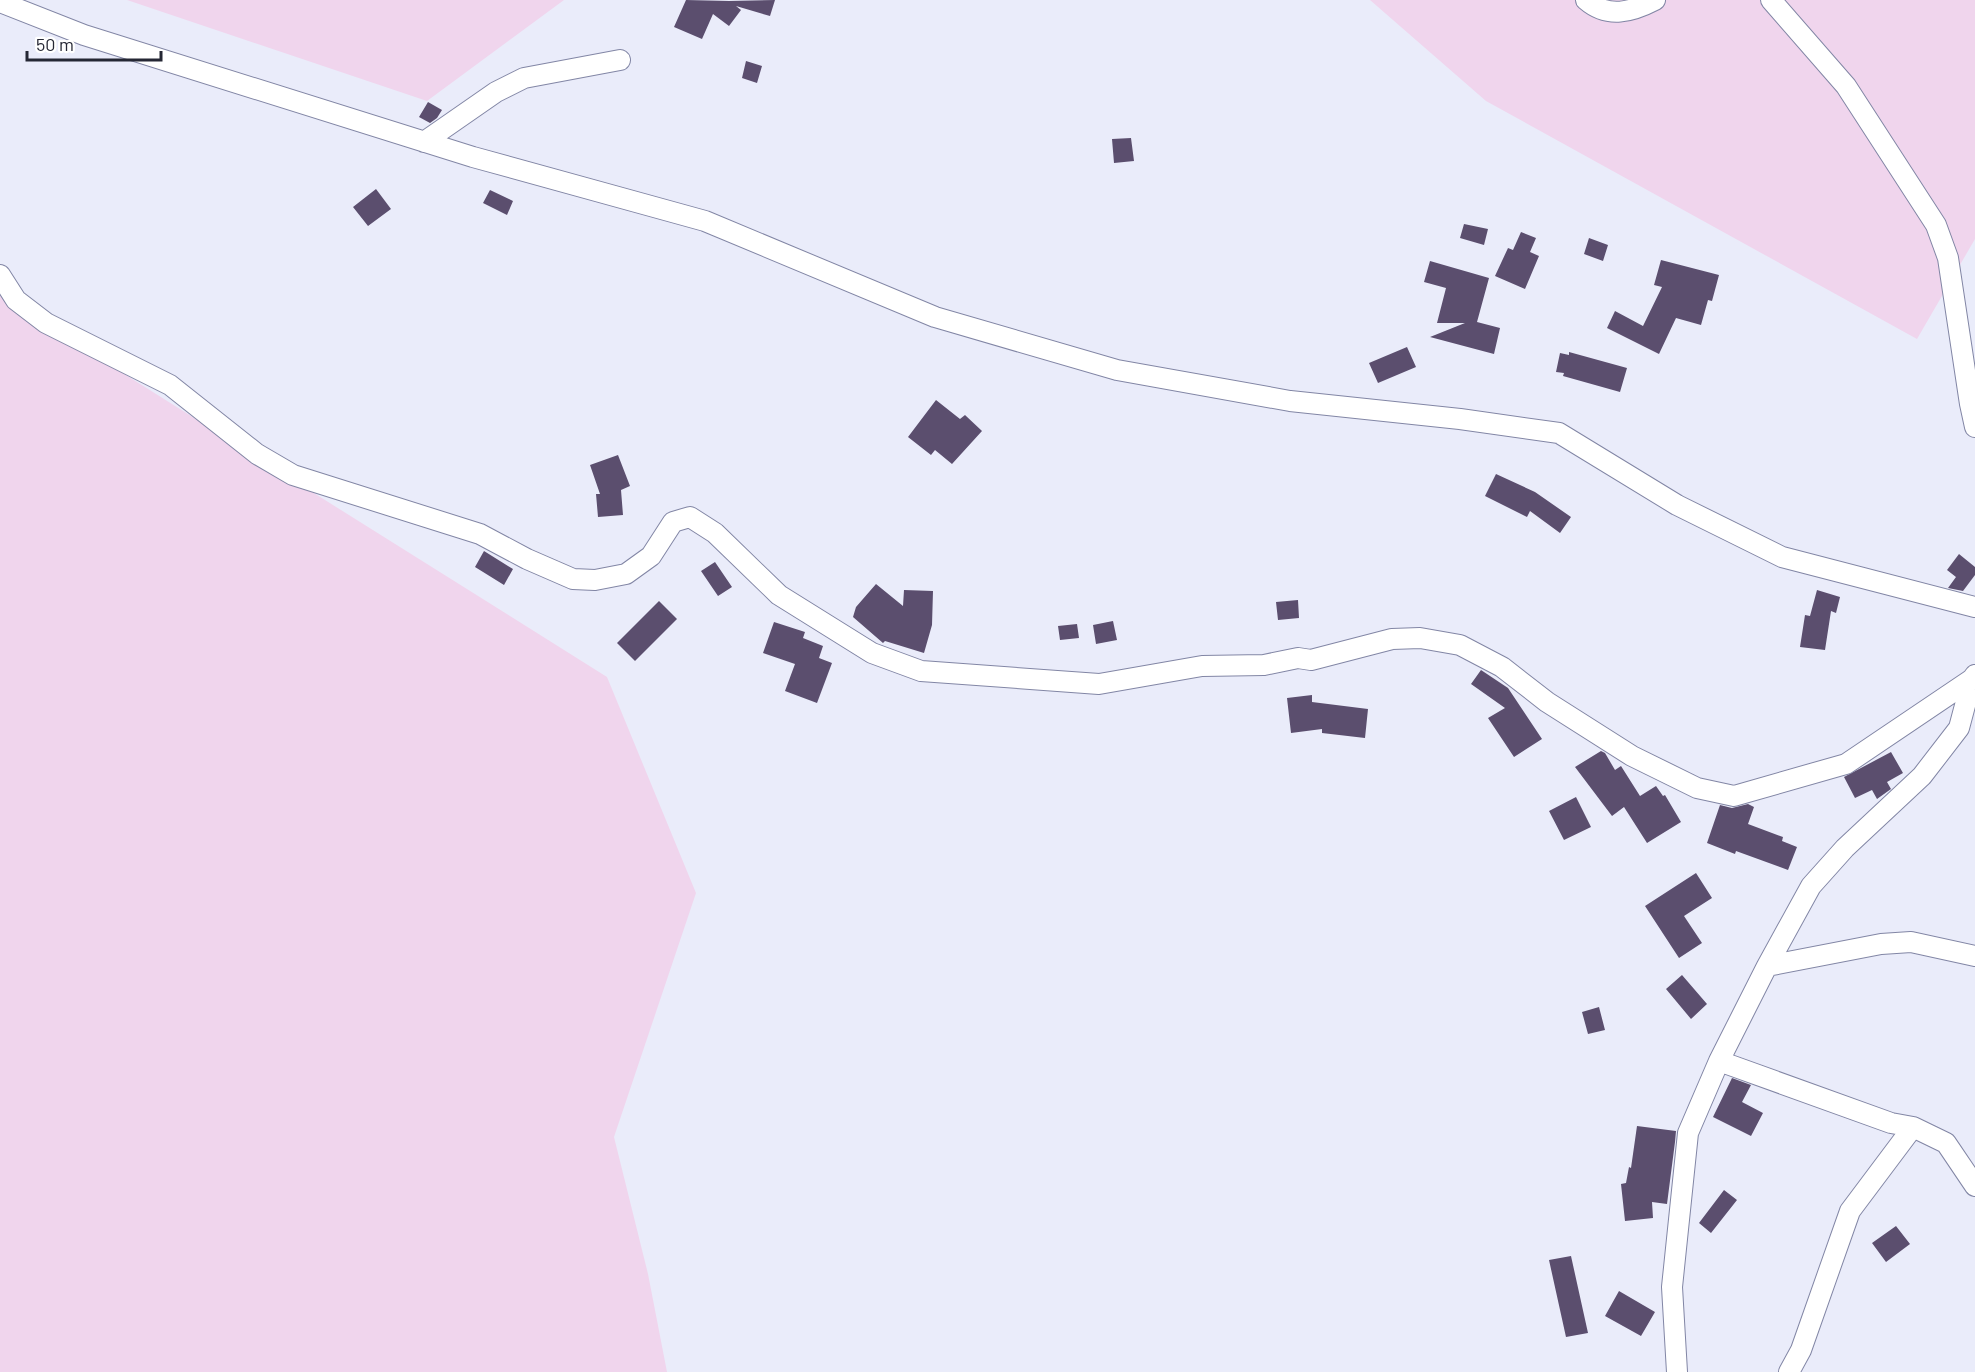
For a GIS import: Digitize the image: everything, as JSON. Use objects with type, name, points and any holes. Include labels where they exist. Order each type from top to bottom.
[{"type":"street","points":[[1586,0],[1601,9],[1626,12],[1638,9],[1655,0]]},
{"type":"street","points":[[1771,0],[1846,86],[1936,225],[1948,258],[1975,427]]},
{"type":"street","points":[[0,2],[84,35],[424,142],[705,221],[935,317],[1117,370],[1290,401],[1460,419],[1559,433],[1677,505],[1782,557],[1975,607]]},
{"type":"street","points":[[424,142],[495,92],[524,78],[620,60]]},
{"type":"street","points":[[0,275],[16,300],[46,323],[170,385],[257,454],[293,475],[480,534],[527,559],[573,579],[595,580],[626,574],[651,556],[674,522],[690,516],[715,533],[779,595],[872,653],[921,671],[1099,684],[1202,666],[1264,665],[1298,658],[1311,660],[1392,639],[1420,638],[1460,645],[1502,667],[1547,702],[1632,756],[1697,788],[1734,796],[1846,764],[1973,677]]},
{"type":"street","points":[[1677,1372],[1672,1287],[1688,1134],[1719,1061],[1811,886],[1845,848],[1922,776],[1959,728],[1973,677]]},
{"type":"street","points":[[1767,966],[1881,944],[1911,942],[1975,956]]},
{"type":"street","points":[[1719,1061],[1891,1123],[1913,1127],[1946,1143],[1975,1186]]},
{"type":"street","points":[[1789,1372],[1801,1350],[1850,1210],[1913,1127]]},
{"type":"shaded area","points":[[127,0],[564,0],[427,101]]},
{"type":"shaded area","points":[[1370,0],[1975,0],[1975,239],[1917,339],[1486,101]]},
{"type":"shaded area","points":[[0,296],[607,677],[696,893],[614,1137],[648,1274],[667,1372],[0,1372]]},
{"type":"building","points":[[686,0],[775,0],[770,16],[736,6],[741,10],[729,26],[713,14],[702,39],[674,27]]},
{"type":"building","points":[[746,61],[762,66],[757,83],[742,78]]},
{"type":"building","points":[[428,102],[442,110],[430,123],[419,117]]},
{"type":"building","points":[[1131,138],[1134,161],[1114,163],[1112,139]]},
{"type":"building","points":[[376,189],[391,209],[368,226],[353,207]]},
{"type":"building","points":[[490,190],[513,201],[507,215],[483,203]]},
{"type":"building","points":[[1464,224],[1488,229],[1484,245],[1460,238]]},
{"type":"building","points":[[1521,232],[1536,238],[1530,252],[1539,256],[1525,289],[1495,276],[1508,248],[1513,250]]},
{"type":"building","points":[[1589,238],[1608,245],[1603,261],[1584,254]]},
{"type":"building","points":[[1661,260],[1719,275],[1712,301],[1708,300],[1701,325],[1676,318],[1659,354],[1607,328],[1615,311],[1643,326],[1662,287],[1654,285]]},
{"type":"building","points":[[1430,261],[1489,278],[1477,322],[1500,328],[1494,354],[1430,337],[1465,323],[1437,323],[1446,288],[1424,282]]},
{"type":"building","points":[[1407,347],[1416,367],[1378,383],[1369,363]]},
{"type":"building","points":[[1569,352],[1627,368],[1620,392],[1556,372],[1560,353],[1569,355]]},
{"type":"building","points":[[936,400],[960,419],[965,415],[982,431],[952,464],[935,450],[931,455],[908,437]]},
{"type":"building","points":[[618,455],[630,486],[621,490],[623,515],[598,517],[596,494],[600,494],[590,465]]},
{"type":"building","points":[[1496,474],[1535,492],[1571,517],[1560,533],[1530,511],[1527,517],[1485,496]]},
{"type":"building","points":[[484,551],[513,569],[504,585],[475,567]]},
{"type":"building","points":[[1959,554],[1975,567],[1975,575],[1963,591],[1948,588],[1956,577],[1947,570]]},
{"type":"building","points":[[715,562],[732,587],[718,596],[701,571]]},
{"type":"building","points":[[876,584],[903,606],[904,590],[933,591],[932,625],[924,653],[885,641],[883,643],[853,617],[856,607]]},
{"type":"building","points":[[1817,590],[1840,597],[1836,613],[1831,611],[1825,650],[1800,647],[1805,615],[1810,616]]},
{"type":"building","points":[[1298,600],[1299,618],[1278,620],[1276,602]]},
{"type":"building","points":[[659,601],[677,619],[635,661],[617,643]]},
{"type":"building","points":[[1113,621],[1117,640],[1096,644],[1093,625]]},
{"type":"building","points":[[774,622],[805,632],[803,638],[823,646],[819,658],[832,663],[817,703],[785,691],[795,664],[763,653]]},
{"type":"building","points":[[1077,624],[1079,638],[1060,640],[1058,626]]},
{"type":"building","points":[[1481,670],[1508,688],[1542,739],[1514,757],[1488,718],[1505,708],[1471,684]]},
{"type":"building","points":[[1312,695],[1312,702],[1368,709],[1365,738],[1322,733],[1322,729],[1291,733],[1287,698]]},
{"type":"building","points":[[1601,751],[1605,753],[1615,770],[1621,766],[1640,796],[1656,786],[1663,796],[1665,795],[1681,822],[1647,843],[1624,807],[1612,816],[1575,767]]},
{"type":"building","points":[[1891,752],[1903,773],[1887,782],[1891,789],[1877,799],[1872,790],[1855,798],[1844,777]]},
{"type":"building","points":[[1576,797],[1591,827],[1564,840],[1549,811]]},
{"type":"building","points":[[1748,804],[1754,807],[1748,824],[1783,837],[1782,841],[1797,847],[1788,870],[1707,843],[1720,805],[1732,808]]},
{"type":"building","points":[[1696,873],[1712,898],[1684,916],[1702,943],[1679,958],[1645,906]]},
{"type":"building","points":[[1682,975],[1707,1004],[1691,1019],[1666,989]]},
{"type":"building","points":[[1599,1007],[1605,1030],[1588,1034],[1582,1012]]},
{"type":"building","points":[[1732,1078],[1751,1085],[1742,1102],[1763,1113],[1751,1136],[1713,1117]]},
{"type":"building","points":[[1637,1126],[1676,1131],[1675,1142],[1667,1204],[1652,1202],[1653,1218],[1625,1221],[1621,1184],[1626,1183],[1629,1167],[1631,1168]]},
{"type":"building","points":[[1724,1190],[1737,1200],[1711,1233],[1699,1223]]},
{"type":"building","points":[[1896,1226],[1910,1244],[1886,1262],[1872,1243]]},
{"type":"building","points":[[1571,1256],[1588,1333],[1566,1337],[1549,1260]]},
{"type":"building","points":[[1619,1291],[1655,1312],[1641,1336],[1605,1316]]}]
